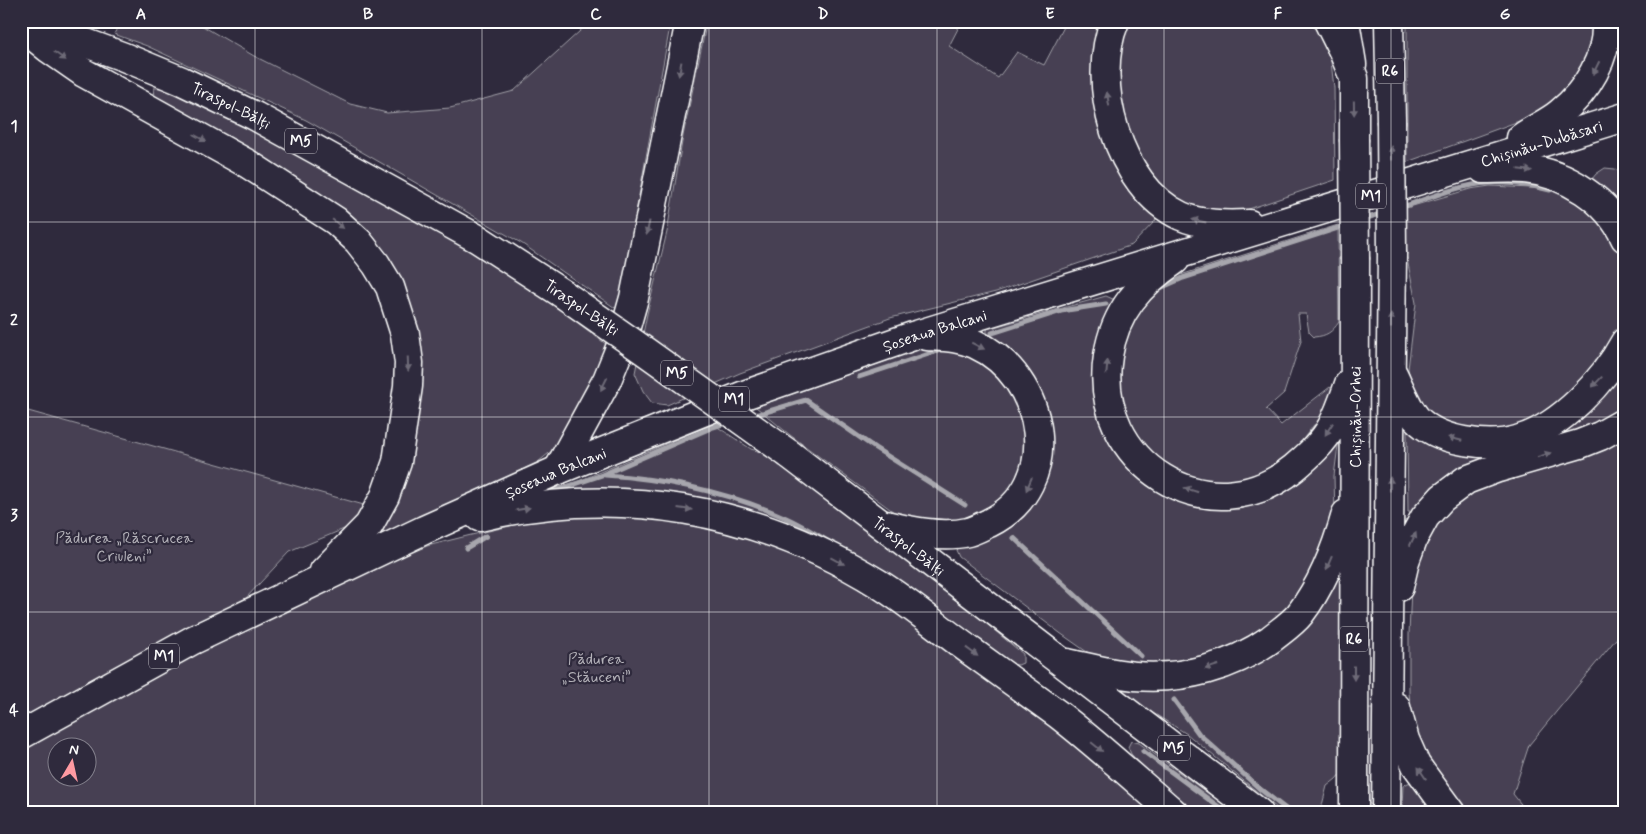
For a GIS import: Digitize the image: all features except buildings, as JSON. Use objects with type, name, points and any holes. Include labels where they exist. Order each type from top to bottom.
[{"type":"main road","points":[[558,470],[607,380],[620,348],[634,298],[690,21]]},
{"type":"main road","points":[[1115,21],[1111,30],[1106,55],[1105,80],[1108,104],[1116,134],[1130,167],[1145,188],[1168,209],[1196,221],[1214,224],[1283,223]]},
{"type":"main road","points":[[1328,21],[1354,78]]},
{"type":"main road","name":"Chișinău-Orhei","points":[[1345,21],[1354,78],[1355,484],[1353,804]]},
{"type":"main road","name":"R6","points":[[1386,810],[1392,254],[1390,21]]},
{"type":"main road","points":[[1494,157],[1528,133],[1545,124],[1577,97],[1594,72],[1603,52],[1606,21]]},
{"type":"main road","name":"Tiraspol-Bălți","points":[[21,22],[67,36],[124,57],[182,81],[256,116],[478,239],[563,294],[789,454],[1089,684]]},
{"type":"main road","points":[[21,26],[84,73],[248,164],[336,221],[358,241],[376,264],[390,287],[405,334],[409,363],[408,386],[397,462],[385,496],[369,525],[310,584]]},
{"type":"main road","name":"Chișinău-Dubăsari","points":[[1459,169],[1625,117]]},
{"type":"main road","points":[[1459,169],[1526,169],[1564,180],[1594,197],[1613,219],[1625,238]]},
{"type":"main road","name":"Șoseaua Balcani","points":[[424,530],[558,470],[747,394],[914,336],[1188,250],[1459,169]]},
{"type":"main road","points":[[1188,250],[1154,276],[1130,300],[1115,330],[1106,367],[1106,385],[1111,411],[1118,430],[1140,462],[1153,472],[1173,483],[1205,494],[1224,495],[1242,493],[1275,481],[1309,455],[1332,426],[1355,368]]},
{"type":"main road","points":[[879,524],[911,530],[954,534],[978,529],[1008,512],[1018,502],[1028,488],[1036,460],[1038,438],[1032,408],[1025,391],[1012,372],[985,350],[965,340],[914,336]]},
{"type":"main road","points":[[1391,370],[1416,418],[1430,429],[1462,441],[1497,444],[1516,441],[1548,426],[1574,405],[1602,377],[1625,342]]},
{"type":"main road","points":[[1389,637],[1410,546],[1425,517],[1442,498],[1466,480],[1498,468],[1580,444],[1600,436],[1625,422]]},
{"type":"main road","points":[[1059,661],[1106,672],[1160,677],[1184,675],[1213,668],[1236,660],[1260,646],[1282,631],[1299,616],[1316,591],[1329,565],[1340,535],[1355,484]]},
{"type":"main road","points":[[424,530],[486,515],[548,504],[632,503],[694,510],[756,526],[800,542],[880,585],[1059,716],[1174,813]]},
{"type":"main road","name":"M1","points":[[21,735],[193,640],[424,530]]},
{"type":"main road","points":[[1388,676],[1405,740],[1416,765],[1451,813]]},
{"type":"main road","points":[[1059,716],[1089,684]]},
{"type":"main road","name":"M5","points":[[1089,684],[1259,813]]},
{"type":"green space","points":[[121,21],[194,21],[254,56],[350,104],[387,113],[450,108],[514,91],[591,21],[671,21],[618,310],[521,243],[306,120],[147,46],[114,34]]},
{"type":"green space","points":[[707,21],[962,21],[949,46],[998,78],[1017,52],[1044,65],[1067,21],[1105,21],[1098,45],[1151,210],[1156,220],[1132,245],[996,292],[890,318],[740,373],[667,405],[652,403],[643,391],[635,373],[667,232],[683,136]]},
{"type":"green space","points":[[1124,21],[1317,21],[1329,44],[1334,88],[1335,180],[1228,216],[1213,218],[1161,194],[1120,122],[1117,35]]},
{"type":"green space","points":[[1407,21],[1601,21],[1590,62],[1549,110],[1407,162]]},
{"type":"green space","points":[[154,88],[165,88],[302,154],[474,251],[523,281],[607,345],[599,369],[565,440],[538,462],[368,547],[412,425],[386,258],[163,104],[155,97]]},
{"type":"green space","points":[[1605,168],[1615,169],[1625,174],[1625,218],[1588,184],[1596,174]]},
{"type":"green space","points":[[1490,186],[1558,191],[1577,196],[1620,247],[1625,262],[1625,323],[1619,339],[1558,407],[1505,435],[1437,422],[1413,390],[1408,369],[1416,303],[1406,254],[1406,208],[1470,189]]},
{"type":"green space","points":[[1338,225],[1339,322],[1329,333],[1314,337],[1309,332],[1306,314],[1298,314],[1301,341],[1284,393],[1266,409],[1281,425],[1330,387],[1336,395],[1321,429],[1264,474],[1226,486],[1173,475],[1134,435],[1119,396],[1118,357],[1130,324],[1141,308],[1168,279]]},
{"type":"green space","points":[[1106,296],[1115,300],[1107,326],[1132,469],[1157,491],[1177,500],[1211,507],[1228,508],[1262,503],[1278,496],[1297,483],[1333,437],[1339,438],[1334,476],[1335,517],[1305,589],[1274,624],[1226,654],[1161,665],[1106,659],[1087,652],[959,557],[956,550],[1044,462],[987,339],[987,329]]},
{"type":"green space","points":[[934,344],[964,350],[999,373],[1027,426],[1023,469],[1000,506],[950,528],[898,515],[790,435],[756,407]]},
{"type":"green space","points":[[1625,363],[1625,409],[1413,512],[1408,512],[1407,431],[1411,430],[1489,454]]},
{"type":"green space","name":"Pădurea „Răscrucea Criuleni”","points":[[21,409],[371,507],[351,526],[289,552],[246,598],[21,719]]},
{"type":"green space","points":[[713,424],[751,449],[760,452],[810,487],[959,601],[1023,654],[1023,663],[1018,665],[994,661],[802,533],[550,498],[548,491],[581,480]]},
{"type":"green space","points":[[1625,430],[1625,628],[1529,745],[1513,794],[1528,813],[1460,813],[1432,776],[1413,729],[1409,693],[1409,635],[1411,587],[1417,546],[1454,499]]},
{"type":"green space","name":"Pădurea „Stăuceni”","points":[[575,511],[731,526],[839,572],[1023,701],[1157,813],[21,813],[21,750],[154,675],[307,598],[427,546]]},
{"type":"green space","points":[[1340,565],[1341,773],[1327,786],[1320,813],[1283,813],[1187,734],[1119,692],[1114,681],[1233,669]]},
{"type":"green space","points":[[1366,709],[1375,709],[1374,806],[1364,801]]},
{"type":"green space","points":[[1131,741],[1139,743],[1235,813],[1186,813],[1131,754],[1128,747]]},
{"type":"green space","points":[[1415,782],[1438,813],[1414,813],[1414,809],[1402,807],[1403,786]]},
{"type":"waterway","points":[[1400,208],[1444,192],[1478,184],[1512,183],[1550,190]]},
{"type":"waterway","points":[[1362,220],[1382,213]]},
{"type":"waterway","points":[[1158,289],[1183,278],[1347,225]]},
{"type":"waterway","points":[[992,333],[1061,311],[1106,304]]},
{"type":"waterway","points":[[859,377],[938,351]]},
{"type":"waterway","points":[[752,416],[806,400],[875,448],[965,505]]},
{"type":"waterway","points":[[549,493],[602,475],[713,427],[729,422]]},
{"type":"waterway","points":[[1305,440],[1315,427]]},
{"type":"waterway","points":[[605,475],[674,483],[741,500],[784,517],[831,543]]},
{"type":"waterway","points":[[466,548],[486,536]]},
{"type":"waterway","points":[[1014,538],[1141,656]]},
{"type":"waterway","points":[[1174,700],[1199,734],[1260,789],[1291,813]]},
{"type":"waterway","points":[[1143,751],[1227,813]]}]
